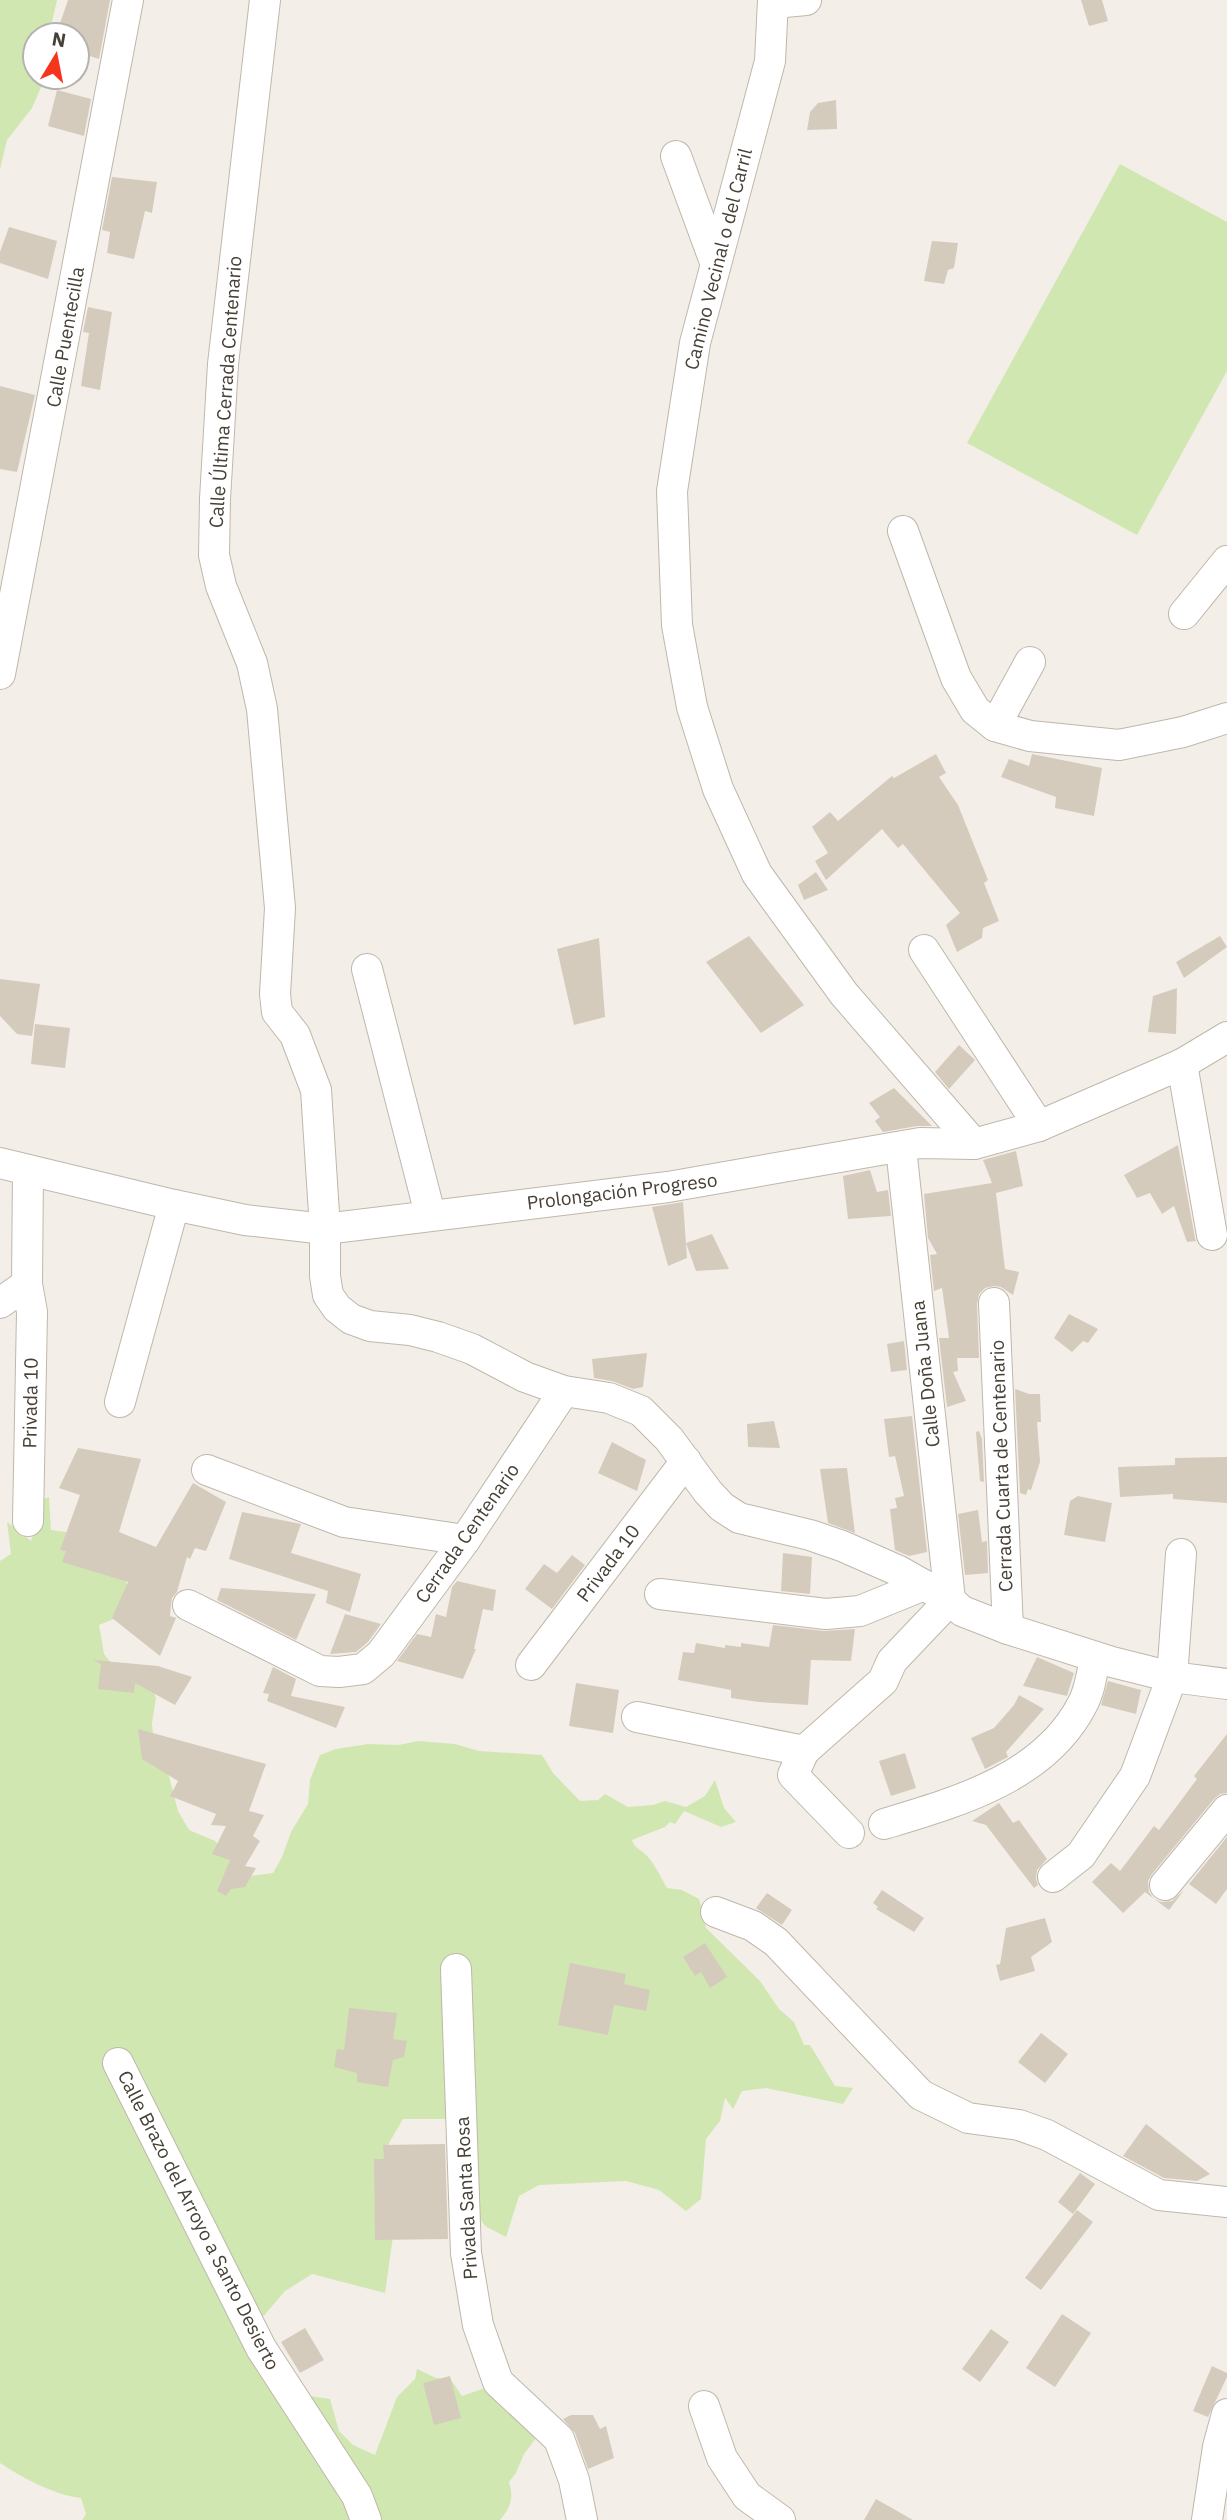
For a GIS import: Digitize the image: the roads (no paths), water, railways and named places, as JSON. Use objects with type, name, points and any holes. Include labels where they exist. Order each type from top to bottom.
[{"type":"street","name":"Calle Puentecilla","points":[[0,674],[128,0]]},
{"type":"street","name":"Calle Última Cerrada Centenario","points":[[265,0],[223,364],[214,555],[221,586],[252,663],[262,709],[280,908],[275,994],[277,1012],[295,1035],[316,1090],[328,1295],[337,1308],[351,1319],[370,1326],[438,1336],[472,1349],[525,1377],[564,1391],[610,1398],[640,1411],[669,1439],[708,1493],[738,1518],[810,1535],[842,1546],[925,1585],[950,1600],[962,1611],[1008,1629],[1096,1658],[1172,1677],[1227,1684]]},
{"type":"street","points":[[774,2],[806,0]]},
{"type":"street","name":"Camino Vecinal o del Carril","points":[[774,2],[770,61],[695,343],[672,491],[677,625],[692,708],[718,789],[757,874],[845,995],[974,1144]]},
{"type":"street","points":[[676,156],[715,262]]},
{"type":"street","points":[[903,531],[956,678],[975,710],[995,726],[1030,736],[1119,745],[1183,732],[1227,718]]},
{"type":"street","points":[[1184,614],[1227,561]]},
{"type":"street","points":[[995,726],[1030,662]]},
{"type":"street","points":[[924,950],[1038,1126]]},
{"type":"street","points":[[367,969],[430,1214]]},
{"type":"street","name":"Prolongación Progreso","points":[[0,1163],[244,1220],[325,1229],[430,1214],[668,1187],[920,1143],[974,1144],[1038,1126],[1182,1065],[1227,1037]]},
{"type":"street","points":[[1182,1065],[1212,1235]]},
{"type":"street","name":"Calle Doña Juana","points":[[901,1148],[950,1600]]},
{"type":"street","name":"Privada 10","points":[[28,1521],[32,1312],[27,1284],[29,1170]]},
{"type":"street","points":[[120,1402],[174,1205]]},
{"type":"street","points":[[0,1303],[27,1284]]},
{"type":"street","name":"Cerrada Cuarta de Centenario","points":[[994,1303],[1008,1629]]},
{"type":"street","name":"Cerrada Centenario","points":[[188,1605],[320,1671],[363,1669],[382,1654],[465,1540],[564,1391]]},
{"type":"street","name":"Privada 10","points":[[531,1665],[686,1461]]},
{"type":"street","points":[[208,1470],[344,1522],[465,1540]]},
{"type":"street","points":[[1053,1877],[1081,1855],[1135,1776],[1172,1677],[1181,1554]]},
{"type":"street","points":[[660,1594],[826,1614],[860,1611],[925,1585]]},
{"type":"street","points":[[849,1833],[793,1775],[804,1752],[883,1681],[892,1661],[950,1600]]},
{"type":"street","points":[[884,1824],[937,1808],[1004,1781],[1036,1757],[1065,1731],[1083,1703],[1096,1658]]},
{"type":"street","points":[[638,1717],[804,1752]]},
{"type":"street","points":[[1165,1885],[1227,1810]]},
{"type":"street","points":[[716,1912],[753,1926],[776,1942],[921,2095],[968,2118],[1020,2125],[1047,2135],[1159,2195],[1227,2202]]},
{"type":"street","name":"Privada Santa Rosa","points":[[456,1969],[466,2253],[478,2325],[498,2382],[559,2439],[574,2480],[582,2520]]},
{"type":"street","name":"Calle Brazo del Arroyo a Santo Desierto","points":[[118,2063],[261,2348],[357,2496],[366,2520]]},
{"type":"street","points":[[704,2406],[722,2458],[747,2496],[780,2520]]},
{"type":"street","points":[[1212,2517],[1218,2447],[1227,2414]]}]
